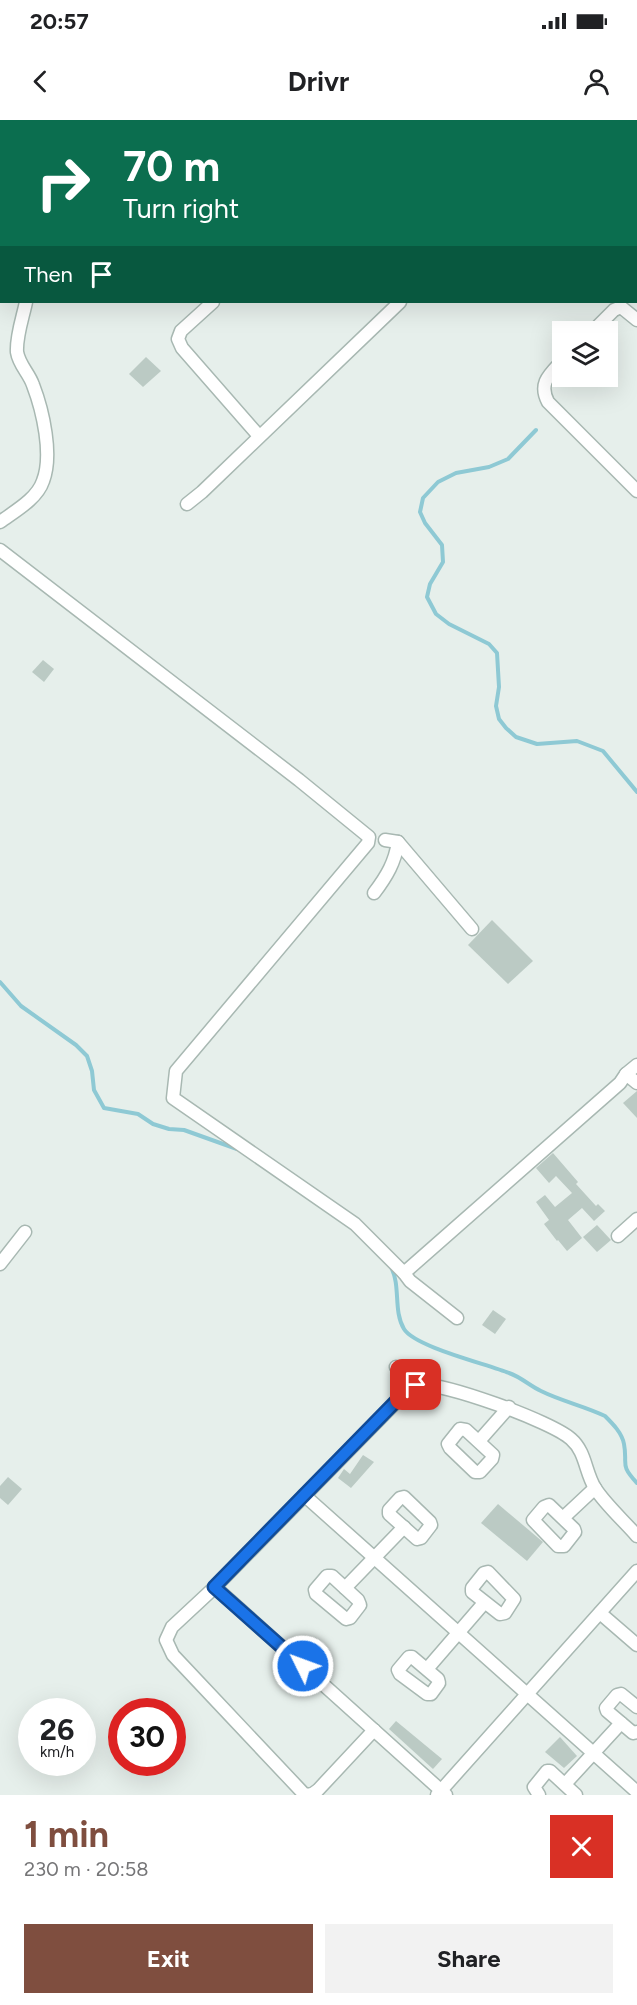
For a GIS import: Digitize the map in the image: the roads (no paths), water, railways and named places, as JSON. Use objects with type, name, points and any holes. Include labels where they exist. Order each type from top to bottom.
[{"type":"street","points":[[0,522],[34,495],[43,482],[47,465],[47,446],[33,384],[17,352],[26,303]]},
{"type":"street","points":[[212,303],[181,332],[178,339],[182,348],[259,436]]},
{"type":"street","points":[[187,504],[399,303]]},
{"type":"street","points":[[603,321],[621,304],[637,320]]},
{"type":"street","points":[[552,372],[543,384],[543,394],[548,402],[637,491]]},
{"type":"street","points":[[0,550],[299,780],[382,840],[472,929]]},
{"type":"street","points":[[374,893],[389,873],[396,856],[382,840]]},
{"type":"street","points":[[382,840],[368,843],[176,1071],[173,1098],[355,1224],[410,1281],[456,1318]]},
{"type":"street","points":[[404,1274],[620,1083],[626,1074],[637,1065]]},
{"type":"street","points":[[626,1074],[637,1083]]},
{"type":"street","points":[[618,1236],[637,1219]]},
{"type":"street","points":[[0,1264],[25,1232]]},
{"type":"street","points":[[396,1367],[416,1385]]},
{"type":"street","points":[[374,1730],[318,1790],[311,1795],[304,1794],[173,1655],[166,1640],[172,1627],[402,1395],[416,1385],[430,1385],[509,1407],[556,1428],[572,1439],[582,1454],[595,1488],[637,1536]]},
{"type":"street","points":[[479,1441],[509,1407]]},
{"type":"street","points":[[564,1517],[595,1488]]},
{"type":"street","points":[[304,1495],[637,1792]]},
{"type":"street","points":[[345,1588],[404,1527]]},
{"type":"street","points":[[214,1587],[441,1793],[637,1571]]},
{"type":"street","points":[[427,1668],[484,1603]]},
{"type":"street","points":[[600,1613],[637,1646]]},
{"type":"street","points":[[637,1707],[621,1694],[617,1695],[606,1708],[633,1733],[637,1732]]},
{"type":"street","points":[[565,1784],[621,1723]]},
{"type":"street","points":[[539,1795],[534,1787],[547,1771],[550,1771],[576,1795]]},
{"type":"waterway","points":[[536,430],[508,459],[489,467],[456,473],[438,482],[423,498],[420,512],[425,523],[442,545],[443,562],[430,584],[427,597],[436,614],[449,624],[489,644],[497,653],[499,687],[496,706],[499,719],[506,728],[516,737],[537,744],[577,741],[603,751],[637,792]]},
{"type":"waterway","points":[[0,982],[21,1006],[76,1045],[87,1056],[92,1071],[94,1090],[104,1108],[138,1114],[153,1124],[169,1129],[184,1130],[237,1149]]},
{"type":"waterway","points":[[391,1267],[396,1282],[401,1322],[411,1336],[436,1348],[513,1375],[549,1395],[605,1416],[621,1436],[626,1468],[637,1483]]}]
